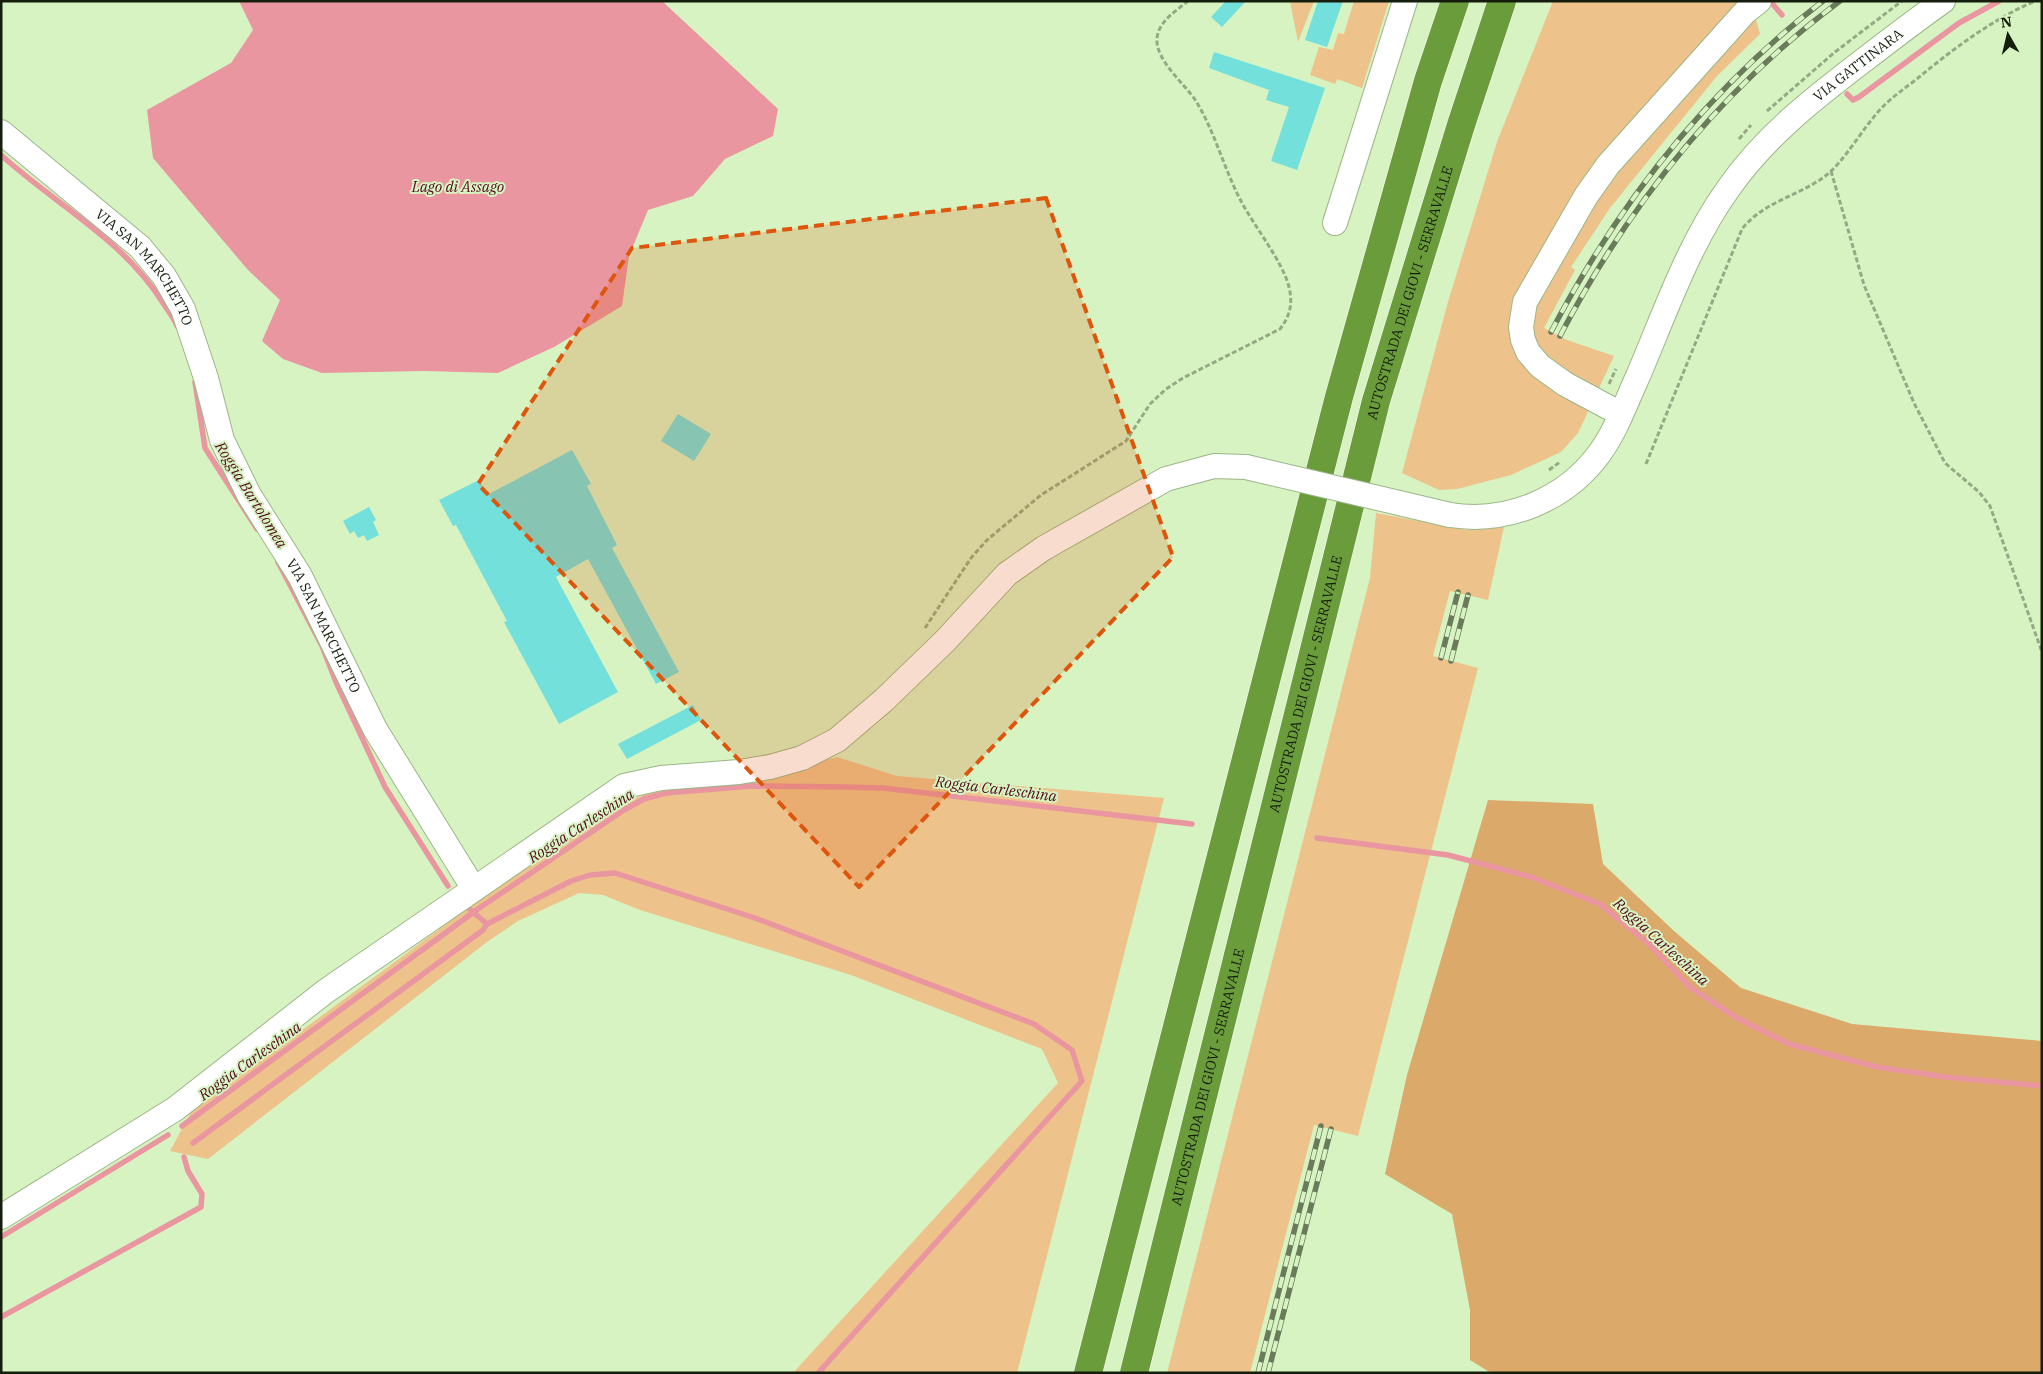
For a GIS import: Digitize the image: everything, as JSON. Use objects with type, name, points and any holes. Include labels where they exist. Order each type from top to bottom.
[{"type":"highway","points":[[1088,1373],[1339,396],[1428,81],[1454,1]]},
{"type":"highway","name":"AUTOSTRADA DEI GIOVI - SERRAVALLE","points":[[1134,1373],[1376,401],[1502,1]]},
{"type":"street","points":[[1335,224],[1405,1]]},
{"type":"street","points":[[1621,414],[1564,384],[1534,359],[1528,352],[1523,340],[1521,327],[1525,302],[1586,196],[1608,165],[1745,12],[1759,1]]},
{"type":"street","name":"VIA GATTINARA","points":[[1,1217],[174,1110],[326,991],[624,786],[661,778],[739,772],[770,767],[802,758],[837,740],[884,700],[945,641],[1007,574],[1044,548],[1166,478],[1214,466],[1246,467],[1450,515],[1498,516],[1514,512],[1566,488],[1588,467],[1605,444],[1621,414],[1683,270],[1703,230],[1728,190],[1756,153],[1776,131],[1806,104],[1943,1]]},
{"type":"street","name":"VIA SAN MARCHETTO","points":[[1,132],[140,247],[164,276],[183,309],[206,378],[222,440],[250,495],[300,576],[374,729],[474,889]]},
{"type":"path","points":[[924,628],[971,558],[987,540],[1041,495],[1126,441],[1150,404],[1166,389],[1183,378],[1280,329],[1289,318],[1291,306],[1289,285],[1240,201],[1219,149],[1196,102],[1160,56],[1157,38],[1160,27],[1188,1]]},
{"type":"path","points":[[1646,464],[1742,229],[1750,219],[1759,212],[1816,182],[1831,171],[1878,111],[1950,52],[2006,16],[2035,1]]},
{"type":"path","points":[[1831,171],[1864,285],[1914,403],[1946,463],[1979,492],[1990,506],[2042,652]]},
{"type":"highlighted area","points":[[1046,198],[1173,557],[859,887],[478,484],[632,248]]},
{"type":"shaded area","points":[[1290,1],[1314,1],[1298,42]]},
{"type":"shaded area","points":[[1354,1],[1389,1],[1362,88],[1337,79],[1335,84],[1310,75],[1319,47],[1333,50],[1338,33],[1344,34]]},
{"type":"shaded area","points":[[1553,1],[1751,1],[1760,34],[1717,76],[1610,208],[1571,267],[1575,270],[1544,328],[1567,340],[1614,356],[1578,433],[1561,452],[1511,475],[1457,489],[1439,490],[1402,473],[1448,302],[1497,142]]},
{"type":"shaded area","points":[[1376,513],[1466,530],[1504,527],[1488,600],[1450,591],[1433,656],[1478,668],[1358,1136],[1314,1125],[1250,1373],[1167,1373],[1370,578]]},
{"type":"shaded area","points":[[837,757],[897,776],[1164,798],[1017,1373],[793,1373],[1058,1083],[1042,1049],[851,975],[640,910],[603,895],[579,893],[518,921],[487,942],[208,1159],[170,1151],[191,1112],[521,869],[607,809],[664,787],[771,775]]},
{"type":"shaded area","points":[[1488,800],[1593,804],[1603,864],[1674,931],[1741,988],[1852,1024],[2042,1041],[2042,1373],[1491,1373],[1470,1360],[1470,1310],[1452,1214],[1385,1174],[1407,1075]]},
{"type":"water","name":"Lago di Assago","points":[[239,1],[662,1],[778,109],[773,136],[725,159],[693,196],[648,210],[629,256],[622,306],[554,347],[498,373],[424,371],[322,373],[283,359],[262,341],[280,300],[248,270],[153,158],[147,110],[231,63],[253,30]]},
{"type":"building","points":[[1226,1],[1246,1],[1222,27],[1211,17]]},
{"type":"building","points":[[1318,1],[1343,1],[1327,47],[1305,40]]},
{"type":"building","points":[[1214,52],[1325,88],[1297,170],[1271,161],[1289,107],[1266,100],[1269,90],[1209,68]]},
{"type":"building","points":[[678,414],[711,434],[694,461],[661,441]]},
{"type":"building","points":[[572,450],[591,484],[587,486],[617,545],[612,548],[679,672],[656,684],[588,559],[556,577],[618,692],[559,724],[504,622],[507,621],[456,525],[453,526],[439,500],[479,480],[487,495]]},
{"type":"building","points":[[369,507],[376,520],[373,522],[379,535],[367,541],[364,535],[358,538],[354,531],[350,534],[343,521]]},
{"type":"building","points":[[693,705],[701,720],[627,759],[618,744]]},
{"type":"waterway","points":[[1770,1],[1782,15]]},
{"type":"waterway","points":[[1847,94],[1853,100],[1859,97],[1959,23],[1999,1]]},
{"type":"waterway","name":"Roggia Bartolomea","points":[[1,155],[109,241],[129,260],[147,280],[171,314],[177,326]]},
{"type":"waterway","name":"Roggia Bartolomea","points":[[195,382],[205,448],[257,529]]},
{"type":"waterway","name":"Roggia Bartolomea","points":[[278,562],[322,646],[336,682],[385,787],[448,886]]},
{"type":"waterway","name":"Roggia Carleschina","points":[[182,1126],[478,909],[624,810],[644,799],[666,793],[752,786],[883,788],[1192,824]]},
{"type":"waterway","name":"Roggia Carleschina","points":[[1317,838],[1448,855],[1531,877],[1600,904],[1648,943],[1690,987],[1737,1018],[1789,1044],[1877,1067],[1945,1077],[2042,1086]]},
{"type":"waterway","points":[[487,924],[571,881],[590,875],[615,873],[755,918],[1034,1024],[1072,1050],[1082,1081],[818,1373]]},
{"type":"waterway","points":[[193,1143],[483,930],[487,924],[465,905]]},
{"type":"waterway","name":"Roggia Carleschina","points":[[1,1237],[168,1135]]},
{"type":"waterway","points":[[1,1317],[201,1207],[202,1194],[188,1171],[184,1157]]},
{"type":"railway","points":[[1551,332],[1577,285],[1606,239],[1636,194],[1669,152],[1741,72],[1781,35],[1823,1]]},
{"type":"railway","points":[[1560,336],[1616,241],[1647,196],[1681,153],[1717,111],[1756,72],[1797,35],[1840,1]]},
{"type":"railway","points":[[1441,658],[1458,592]]},
{"type":"railway","points":[[1451,661],[1468,595]]},
{"type":"railway","points":[[1258,1373],[1321,1126]]},
{"type":"railway","points":[[1268,1373],[1331,1129]]}]
